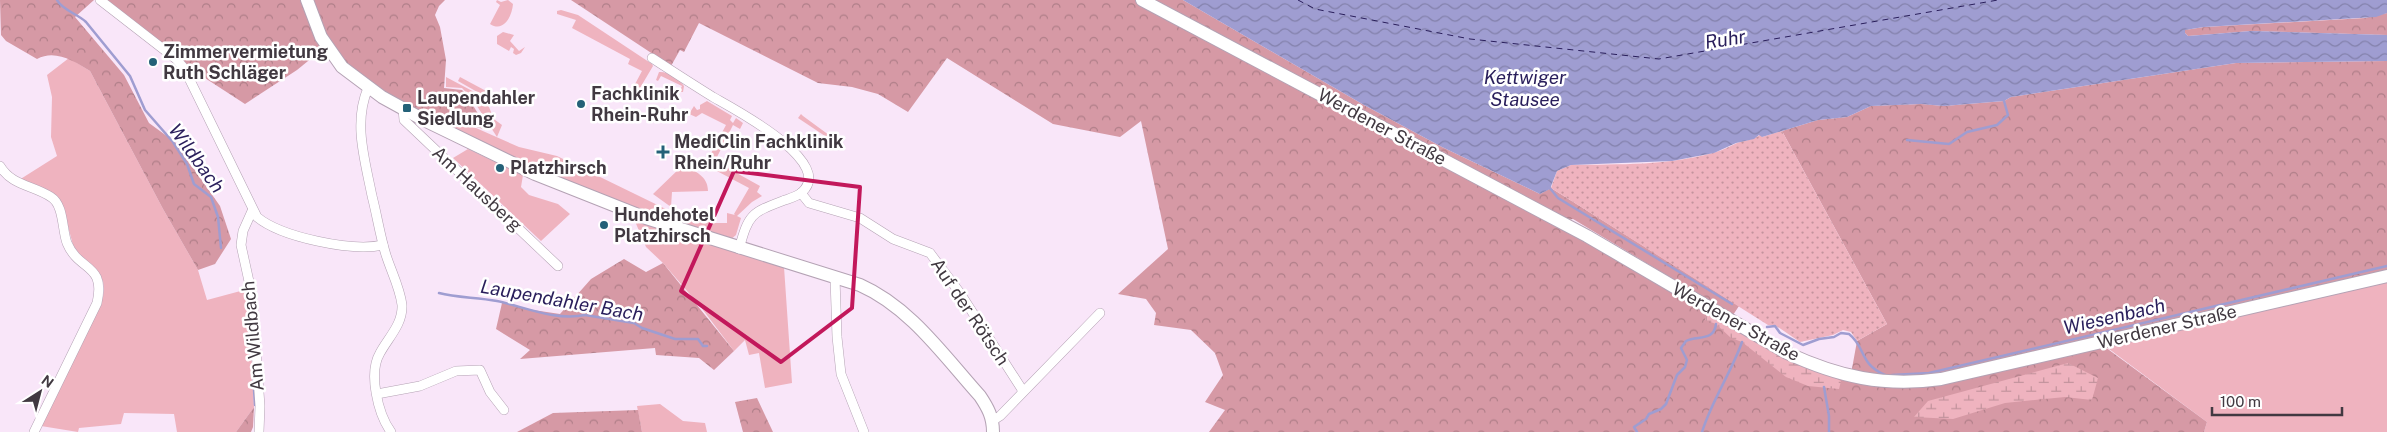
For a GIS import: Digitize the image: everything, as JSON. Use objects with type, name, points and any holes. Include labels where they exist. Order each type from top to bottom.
[{"type":"main road","points":[[307,0],[315,23],[328,48],[342,67],[368,88],[403,109],[486,152],[578,192],[661,223],[835,278],[876,293],[901,310],[980,396],[989,409],[993,426]]},
{"type":"main road","name":"Werdener Straße","points":[[1142,0],[1587,236],[1787,353],[1816,366],[1848,376],[1892,383],[1941,379],[2387,276]]},
{"type":"street","points":[[100,0],[176,58],[184,68],[252,211],[269,226],[305,239],[370,247],[383,245]]},
{"type":"street","points":[[652,58],[784,142],[801,160],[809,175],[806,187],[801,194],[754,213],[748,222],[739,248]]},
{"type":"street","points":[[368,88],[361,108],[361,137],[383,245],[402,311],[397,326],[380,353],[375,365],[374,380],[384,417],[391,432]]},
{"type":"street","name":"Am Hausberg","points":[[403,109],[404,120],[558,266]]},
{"type":"street","points":[[0,166],[4,173],[20,185],[53,198],[58,207],[67,244],[77,257],[96,275],[100,284],[97,303],[34,432]]},
{"type":"street","name":"Auf der Rötsch","points":[[801,194],[809,202],[860,218],[893,239],[930,254],[955,285],[1023,391]]},
{"type":"street","name":"Am Wildbach","points":[[252,211],[243,231],[241,245],[252,295],[260,406],[259,432]]},
{"type":"street","points":[[835,278],[837,337],[841,374],[864,432]]},
{"type":"street","points":[[993,426],[1023,391],[1100,313]]},
{"type":"street","points":[[378,394],[420,386],[456,371],[480,370],[490,392],[504,410]]},
{"type":"highlighted area","points":[[734,171],[860,187],[852,308],[781,362],[681,291]]},
{"type":"green space","points":[[0,0],[94,0],[75,17],[124,75],[149,123],[175,142],[220,206],[231,239],[215,264],[198,270],[163,209],[90,71],[71,60],[57,56],[44,56],[37,59],[6,41],[1,35]]},
{"type":"green space","points":[[103,0],[303,0],[324,48],[297,70],[245,104],[188,67]]},
{"type":"green space","points":[[312,0],[445,0],[439,6],[435,15],[440,27],[446,60],[444,88],[462,90],[488,130],[432,116],[427,117],[374,86],[350,68],[331,46]]},
{"type":"green space","points":[[497,0],[501,2],[508,0],[513,4],[506,22],[503,25],[495,26],[490,24],[500,5],[496,2]]},
{"type":"green space","points":[[571,0],[1139,0],[1566,227],[1767,345],[1851,374],[1857,341],[1887,324],[1782,131],[1818,120],[1847,117],[1871,106],[1921,104],[1944,106],[2004,101],[2011,97],[2236,63],[2387,61],[2387,271],[2105,347],[2207,422],[2204,432],[1209,432],[1225,410],[1205,402],[1223,375],[1215,353],[1191,330],[1154,325],[1156,313],[1146,299],[1118,294],[1168,249],[1141,121],[1120,137],[1053,124],[947,58],[908,112],[878,94],[852,87],[818,83],[699,23],[684,52],[680,50],[671,66]]},
{"type":"green space","points":[[1149,0],[1183,0],[1364,105],[1442,147],[1540,194],[1551,188],[1739,306],[1733,315],[1573,219],[1568,220]]},
{"type":"green space","points":[[561,10],[578,15],[652,64],[653,66],[640,88],[634,86],[642,71],[628,64],[630,59],[572,28],[576,20],[557,14],[557,11]]},
{"type":"green space","points":[[2387,13],[2387,35],[2251,31],[2188,36],[2185,33],[2185,30],[2204,27],[2365,18]]},
{"type":"green space","points":[[503,32],[514,35],[510,41],[519,51],[525,47],[521,53],[516,55],[511,47],[509,51],[497,44],[497,36]]},
{"type":"green space","points":[[69,58],[90,71],[163,209],[198,270],[207,300],[248,289],[254,407],[236,432],[177,432],[174,414],[124,413],[121,424],[79,428],[78,432],[41,426],[86,328],[103,297],[104,289],[103,281],[95,268],[82,258],[73,245],[62,204],[19,180],[57,156],[51,137],[52,97],[47,75]]},
{"type":"green space","points":[[659,72],[669,74],[679,81],[684,86],[683,92],[679,92],[682,86],[661,76],[658,81],[656,80]]},
{"type":"green space","points":[[446,77],[478,94],[472,99],[462,88],[446,87]]},
{"type":"green space","points":[[460,77],[488,92],[486,97],[458,81]]},
{"type":"green space","points":[[481,98],[481,103],[485,105],[487,102],[491,117],[502,125],[497,137],[475,103]]},
{"type":"green space","points":[[707,101],[732,116],[730,120],[733,123],[736,118],[743,123],[740,129],[733,125],[715,161],[760,186],[757,192],[762,196],[752,202],[737,216],[741,218],[736,235],[730,240],[677,224],[537,169],[431,117],[476,128],[519,147],[557,156],[676,214],[716,223],[727,223],[727,213],[735,215],[749,188],[715,170],[716,168],[707,161],[726,125],[702,113],[696,117],[689,114],[694,106],[697,110],[700,109],[700,105]]},
{"type":"green space","points":[[801,114],[833,138],[831,140],[798,118]]},
{"type":"green space","points":[[1782,131],[1887,324],[1857,341],[1851,332],[1843,330],[1833,335],[1800,342],[1775,325],[1768,325],[1551,188],[1557,171],[1571,165],[1680,160],[1719,151],[1761,134],[1762,137]]},
{"type":"green space","points":[[468,149],[523,175],[521,187],[529,195],[558,204],[570,214],[541,241],[453,158]]},
{"type":"green space","points":[[683,165],[696,172],[706,181],[708,191],[672,192],[671,207],[653,194]]},
{"type":"green space","points":[[634,219],[784,267],[792,383],[765,388],[759,353],[749,355],[745,340],[734,351],[700,306],[663,263],[646,247]]},
{"type":"green space","points":[[624,259],[646,272],[663,263],[734,351],[714,370],[699,358],[656,355],[655,348],[520,359],[530,350],[496,329],[502,303],[511,303],[520,308],[560,314],[591,279]]},
{"type":"green space","points":[[2387,282],[2387,432],[2204,432],[2207,422],[2105,346]]},
{"type":"green space","points":[[1707,312],[1841,381],[1839,389],[1808,386],[1786,377],[1742,342],[1731,338],[1716,324],[1705,320]]},
{"type":"green space","points":[[2068,363],[2098,378],[2092,400],[2065,397],[2005,403],[1953,419],[1914,417],[1928,401]]},
{"type":"green space","points":[[757,398],[773,432],[743,432],[735,402]]},
{"type":"green space","points":[[660,404],[683,421],[705,423],[707,432],[642,432],[637,406]]},
{"type":"green space","points":[[254,407],[251,432],[236,432]]},
{"type":"green space","points":[[638,410],[642,432],[517,432],[553,413]]},
{"type":"water","name":"Kettwiger Stausee","points":[[1183,0],[2387,0],[2387,13],[2376,17],[2204,27],[2185,30],[2185,33],[2188,36],[2251,31],[2387,35],[2387,61],[2236,63],[2011,97],[2004,101],[1944,106],[1921,104],[1871,106],[1847,117],[1818,120],[1762,137],[1759,135],[1754,139],[1736,143],[1714,153],[1672,161],[1571,165],[1557,171],[1550,189],[1540,194],[1442,147],[1364,105]]},
{"type":"waterway","name":"Wildbach","points":[[57,0],[63,7],[86,22],[130,76],[145,110],[173,142],[187,164],[194,184],[211,197],[218,217],[221,248]]},
{"type":"waterway","points":[[1907,140],[1949,144],[1967,132],[1997,125],[2008,115],[2004,101]]},
{"type":"waterway","points":[[1549,187],[1558,198],[1732,304]]},
{"type":"waterway","name":"Wiesenbach","points":[[1892,375],[1929,373],[2387,266]]},
{"type":"waterway","name":"Laupendahler Bach","points":[[439,293],[497,301],[551,315],[585,315],[634,323],[642,328],[675,339],[698,339],[703,346],[707,346]]},
{"type":"waterway","points":[[1637,432],[1634,427],[1646,419],[1649,414],[1661,409],[1666,404],[1677,375],[1685,367],[1687,360],[1681,348],[1686,341],[1709,336],[1715,330],[1716,324]]},
{"type":"waterway","points":[[1767,327],[1775,326],[1780,333],[1803,345],[1819,339],[1834,337],[1841,333],[1849,334],[1858,344],[1871,366],[1885,375]]},
{"type":"waterway","points":[[1702,432],[1742,342]]},
{"type":"waterway","name":"Wildbach","points":[[253,374],[255,405]]},
{"type":"waterway","points":[[1824,387],[1829,416],[1829,432]]},
{"type":"ferry route","points":[[1298,0],[1315,9],[1470,39],[1659,59],[1998,0]]},
{"type":"place","name":"Zimmervermietung Ruth Schläger","points":[[153,62]]},
{"type":"place","name":"Fachklinik Rhein-Ruhr","points":[[581,104]]},
{"type":"place","name":"Laupendahler Siedlung","points":[[407,108]]},
{"type":"place","name":"MediClin Fachklinik Rhein/Ruhr","points":[[663,152]]},
{"type":"place","name":"Platzhirsch","points":[[500,168]]},
{"type":"place","name":"Hundehotel Platzhirsch","points":[[604,225]]},
{"type":"water label","name":"Ruhr","points":[[1725,39]]}]
